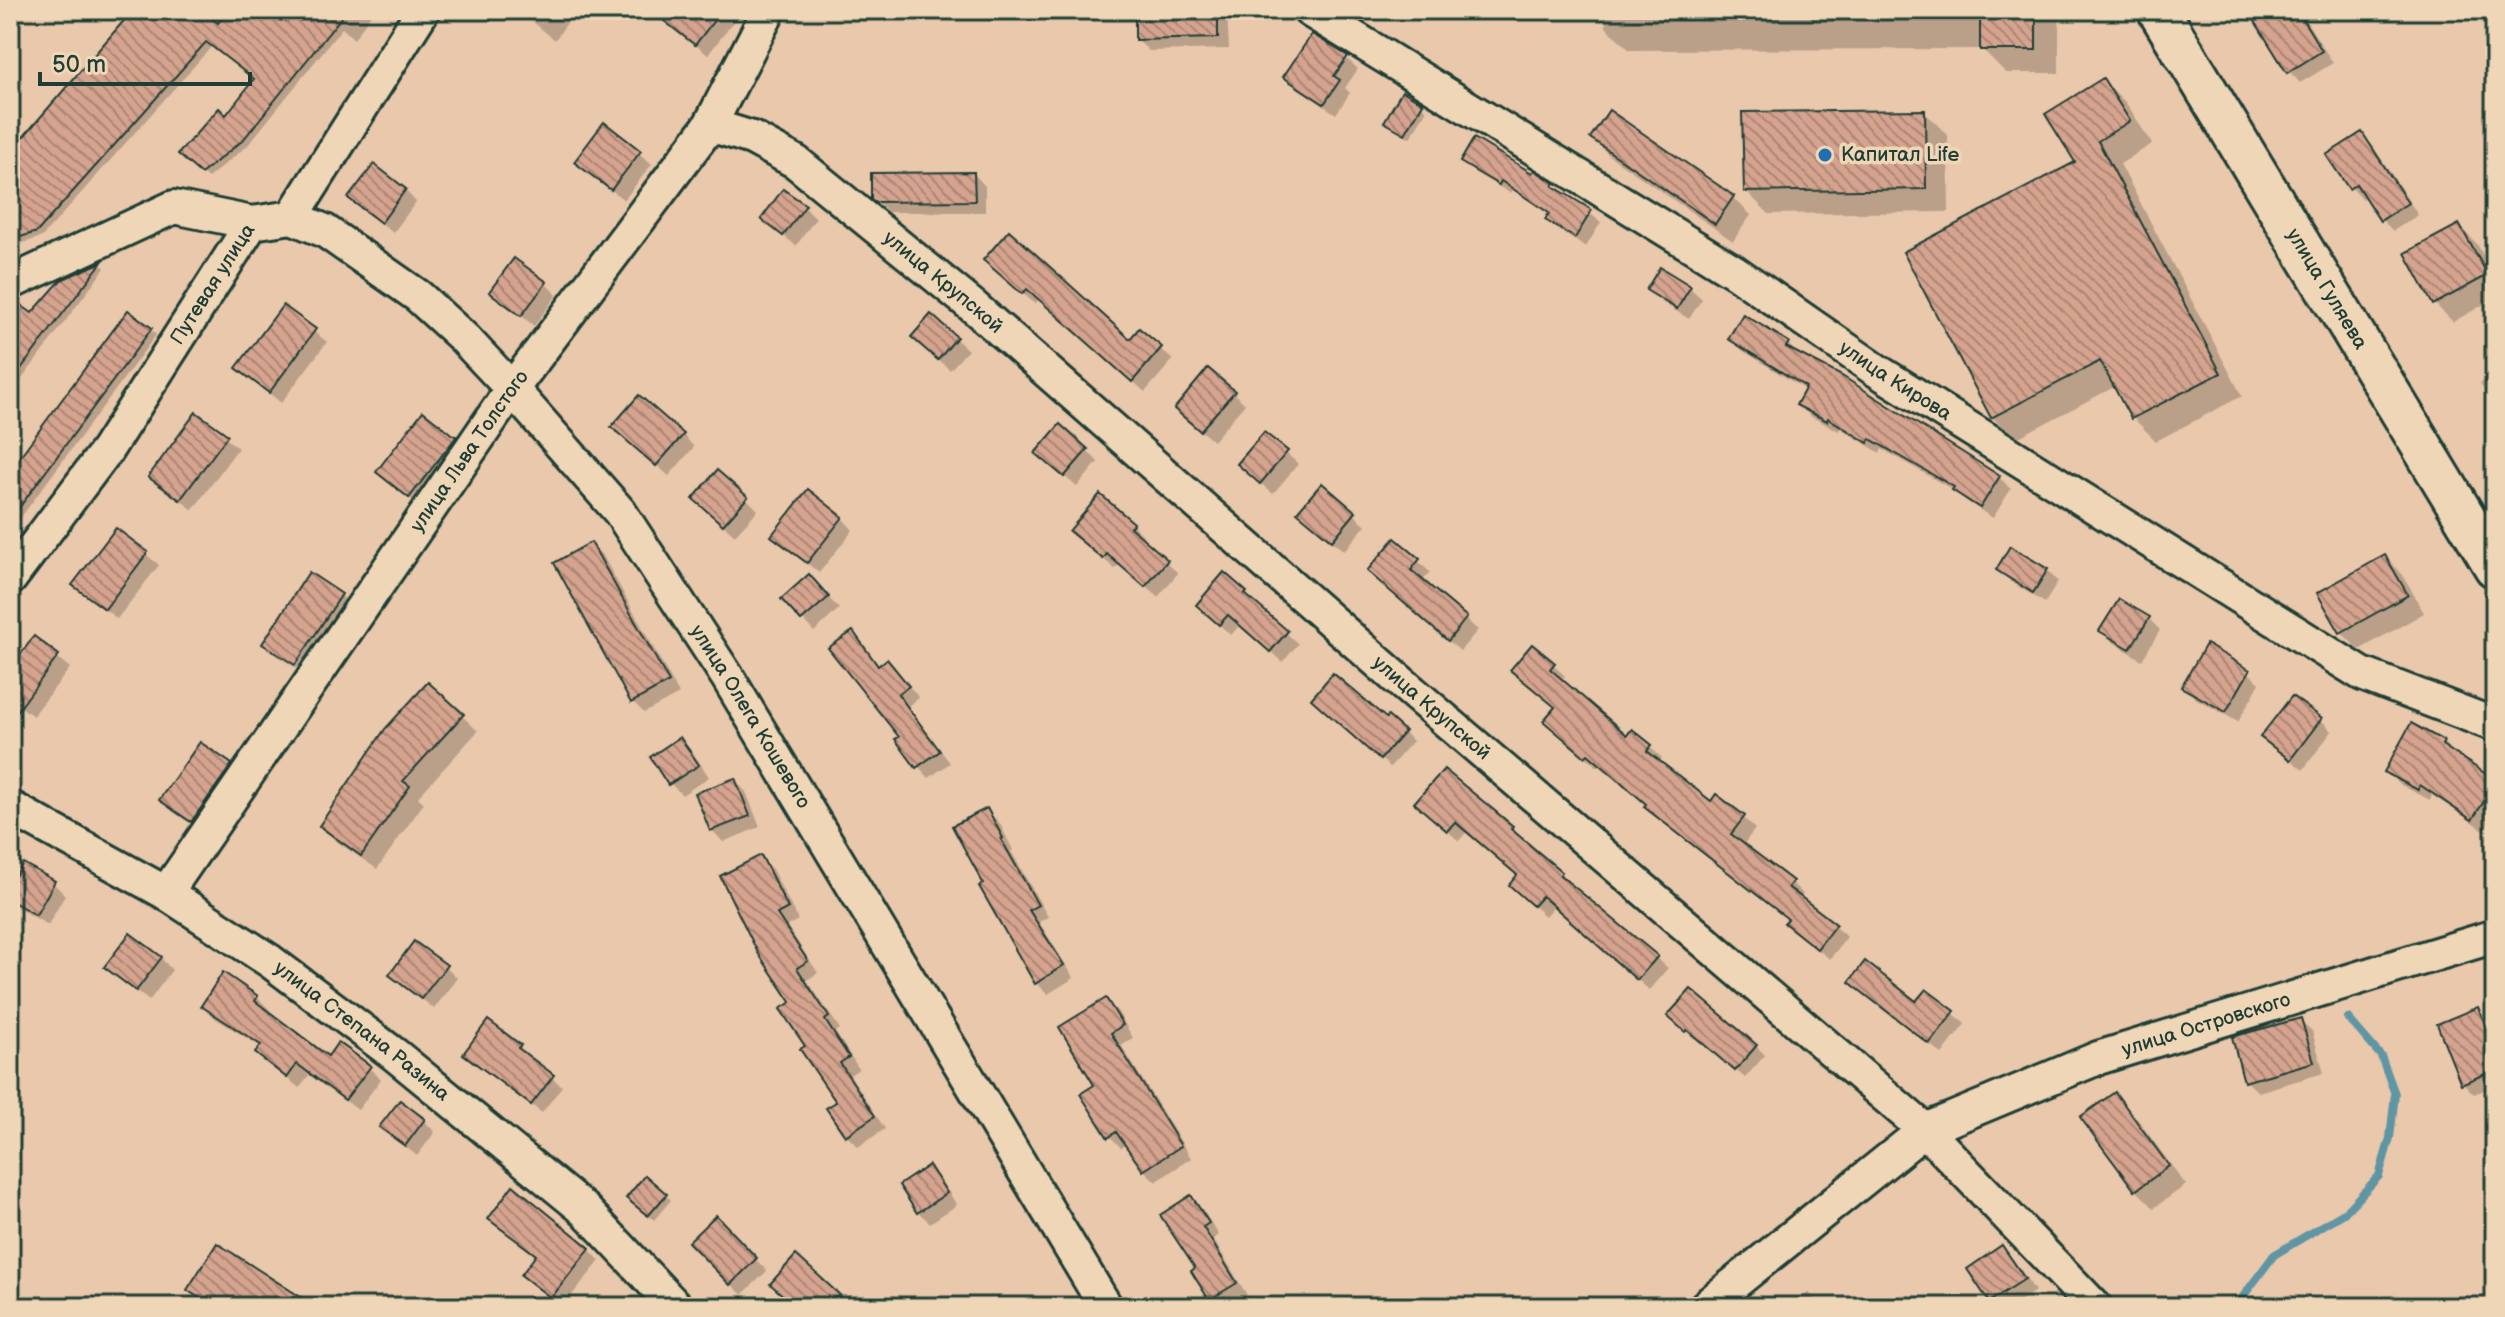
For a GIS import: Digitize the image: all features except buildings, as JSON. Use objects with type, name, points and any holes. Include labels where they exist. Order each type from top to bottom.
[{"type":"main road","name":"улица Гуляева","points":[[2158,10],[2495,567]]},
{"type":"street","points":[[292,217],[423,10]]},
{"type":"street","name":"улица Льва Толстого","points":[[166,893],[512,389],[710,125],[769,10]]},
{"type":"street","name":"улица Кирова","points":[[1309,10],[1735,272],[1876,370],[2362,674],[2495,725]]},
{"type":"street","name":"улица Крупской","points":[[710,125],[752,138],[796,162],[975,308],[1395,677],[1925,1130],[2095,1307]]},
{"type":"street","points":[[10,283],[174,207],[252,223]]},
{"type":"street","name":"Путевая улица","points":[[10,579],[107,450],[252,223],[292,217]]},
{"type":"street","name":"улица Олега Кошевого","points":[[292,217],[325,231],[418,296],[464,338],[512,389],[620,512],[720,665],[1106,1307]]},
{"type":"street","name":"улица Степана Разина","points":[[10,807],[166,893],[270,961],[394,1054],[585,1210],[676,1307]]},
{"type":"street","name":"улица Островского","points":[[1925,1130],[2098,1058],[2495,936]]},
{"type":"street","points":[[1705,1307],[1925,1130]]},
{"type":"waterway","points":[[2238,1307],[2274,1255],[2344,1213],[2379,1176],[2390,1138],[2395,1094],[2381,1056],[2348,1018]]},
{"type":"railway","points":[[10,19],[24,10]]},
{"type":"place","name":"Капитал Life","points":[[1825,155]]}]
